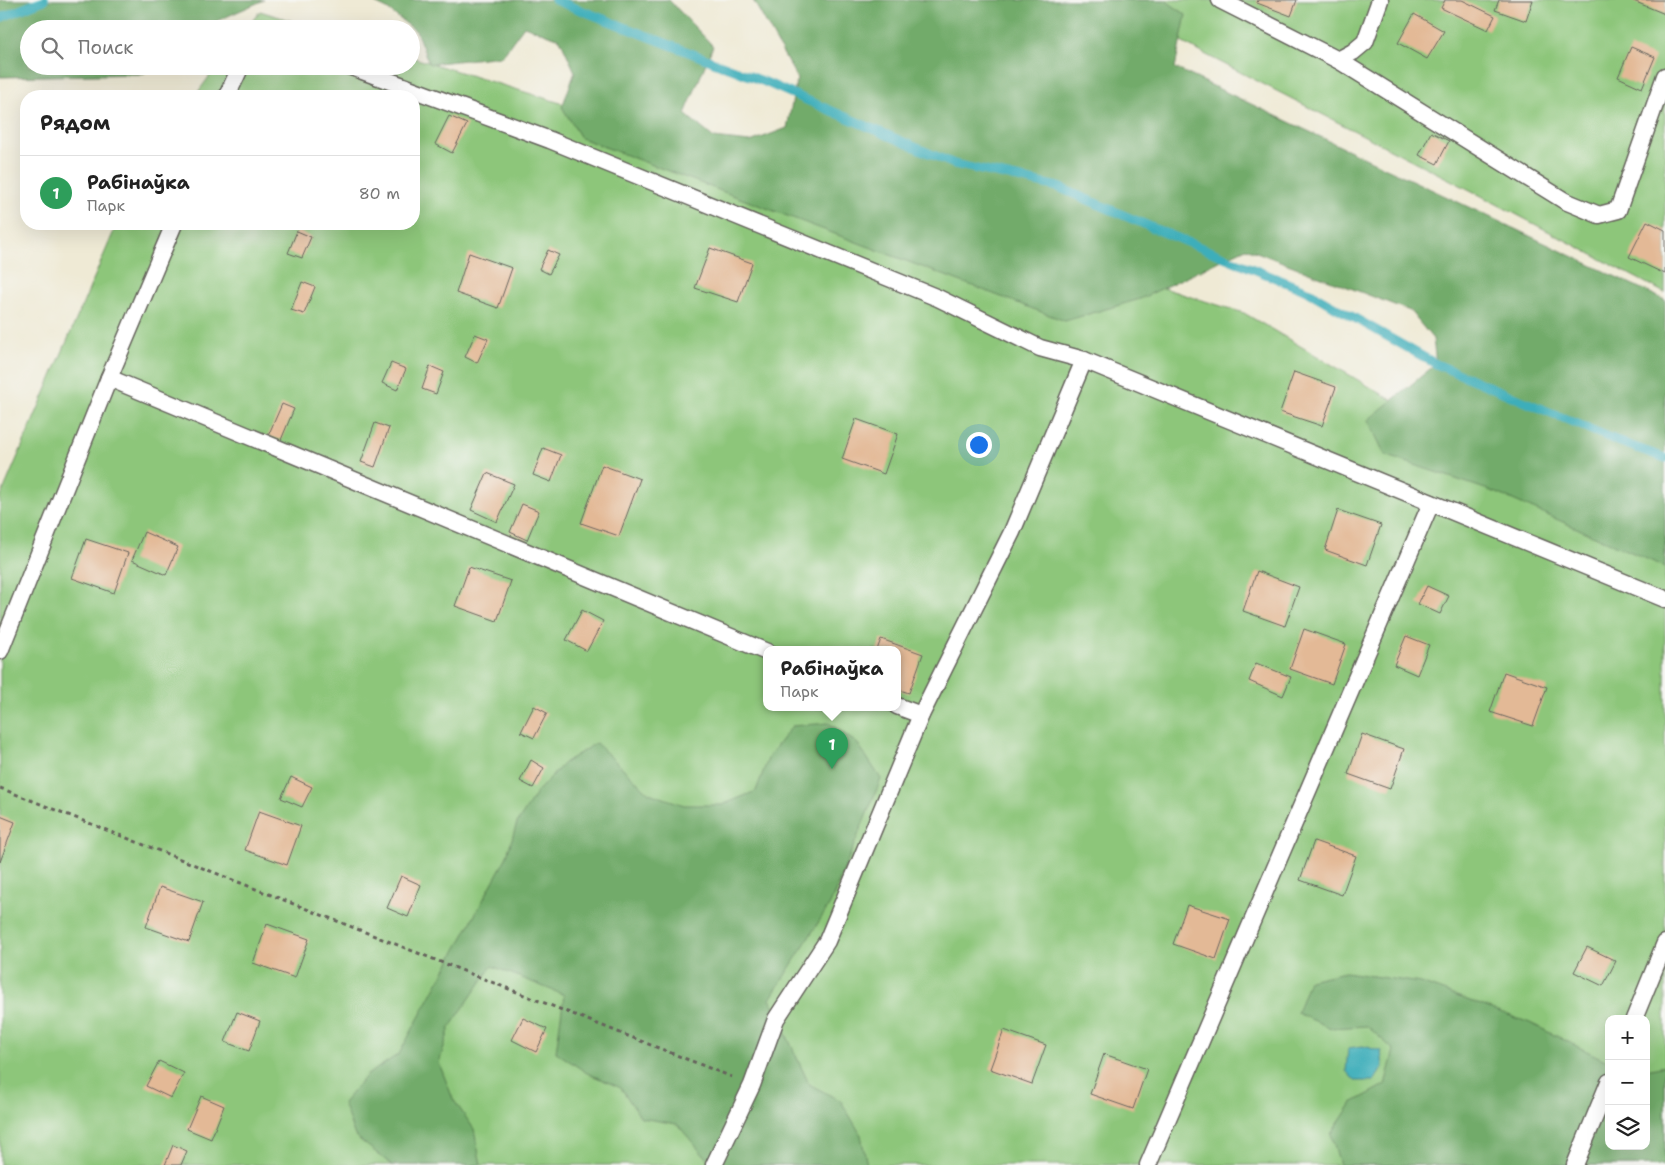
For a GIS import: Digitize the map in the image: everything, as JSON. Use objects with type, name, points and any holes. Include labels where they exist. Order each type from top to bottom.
[{"type":"lane","points":[[1220,0],[1338,60],[1565,201],[1599,215],[1618,210],[1665,76]]},
{"type":"lane","points":[[1338,60],[1353,52],[1365,42],[1380,0]]},
{"type":"lane","points":[[231,90],[237,75]]},
{"type":"lane","points":[[373,75],[414,90]]},
{"type":"lane","points":[[420,92],[550,140],[938,298],[1040,348],[1084,360],[1665,599]]},
{"type":"lane","points":[[0,651],[108,378],[171,230]]},
{"type":"lane","points":[[714,1165],[752,1085],[776,1019],[827,941],[920,715],[1012,532],[1084,360]]},
{"type":"lane","points":[[108,378],[763,650]]},
{"type":"lane","points":[[1148,1165],[1431,502]]},
{"type":"lane","points":[[901,708],[920,715]]},
{"type":"lane","points":[[1636,1015],[1665,943]]},
{"type":"lane","points":[[1575,1165],[1605,1092]]},
{"type":"path","points":[[0,788],[752,1085]]},
{"type":"green space","points":[[0,0],[264,0],[219,20],[20,20],[20,75],[95,75],[0,77]]},
{"type":"green space","points":[[369,0],[669,0],[713,46],[685,114],[714,138],[750,142],[787,128],[797,78],[753,0],[1165,0],[1186,15],[1175,68],[1665,300],[1665,567],[1497,493],[1385,455],[1368,420],[1436,364],[1433,339],[1410,311],[1246,248],[1140,299],[1065,321],[581,138],[562,107],[575,72],[560,39],[524,26],[502,56],[429,64],[420,41],[420,20],[402,20],[387,9]]},
{"type":"green space","points":[[1099,0],[1665,0],[1665,293],[1472,191]]},
{"type":"green space","points":[[260,11],[289,20],[253,20]]},
{"type":"green space","points":[[420,60],[1244,313],[1530,481],[1665,520],[1665,1165],[0,1165],[0,498],[114,230],[420,230],[420,90],[199,90],[210,75],[420,75]]},
{"type":"green space","points":[[829,723],[858,744],[881,779],[830,904],[770,999],[809,1084],[841,1101],[861,1135],[867,1165],[712,1165],[677,1124],[641,1118],[621,1088],[587,1073],[556,1052],[564,995],[492,966],[450,1027],[439,1063],[453,1099],[474,1129],[481,1165],[392,1165],[355,1136],[343,1103],[367,1075],[399,1054],[506,858],[517,823],[537,792],[564,763],[596,743],[649,793],[684,805],[722,805],[756,791],[769,756],[792,726]]},
{"type":"green space","points":[[1345,972],[1421,983],[1530,1023],[1605,1060],[1605,1150],[1650,1150],[1650,1069],[1665,1066],[1665,1165],[1340,1165],[1331,1134],[1352,1103],[1385,1085],[1394,1050],[1367,1026],[1331,1028],[1297,1013],[1309,980]]},
{"type":"water","points":[[1363,1046],[1381,1051],[1383,1067],[1374,1081],[1355,1081],[1346,1071],[1348,1048]]},
{"type":"building","points":[[1258,0],[1297,0],[1291,16],[1257,3]]},
{"type":"building","points":[[1445,0],[1462,0],[1495,16],[1488,30],[1441,8]]},
{"type":"building","points":[[1499,0],[1533,0],[1526,21],[1495,10]]},
{"type":"building","points":[[1631,0],[1665,0],[1665,14]]},
{"type":"building","points":[[1414,14],[1444,31],[1427,59],[1398,43]]},
{"type":"building","points":[[1631,47],[1655,57],[1642,88],[1618,77]]},
{"type":"building","points":[[449,116],[467,124],[452,153],[435,144]]},
{"type":"building","points":[[1431,132],[1449,141],[1437,164],[1419,155]]},
{"type":"building","points":[[1647,221],[1665,230],[1665,274],[1629,257]]},
{"type":"building","points":[[297,231],[311,237],[302,258],[288,253]]},
{"type":"building","points":[[710,248],[752,263],[738,302],[695,288]]},
{"type":"building","points":[[548,250],[559,255],[549,274],[539,269]]},
{"type":"building","points":[[469,253],[512,268],[498,308],[456,293]]},
{"type":"building","points":[[302,282],[315,287],[304,314],[291,310]]},
{"type":"building","points":[[475,334],[488,339],[477,363],[465,357]]},
{"type":"building","points":[[391,363],[406,369],[397,390],[382,383]]},
{"type":"building","points":[[430,366],[444,372],[436,394],[422,389]]},
{"type":"building","points":[[1294,372],[1336,387],[1322,426],[1280,412]]},
{"type":"building","points":[[282,404],[294,409],[281,440],[268,436]]},
{"type":"building","points":[[856,419],[898,434],[884,474],[842,459]]},
{"type":"building","points":[[375,423],[389,428],[375,467],[361,462]]},
{"type":"building","points":[[543,448],[561,455],[551,482],[533,475]]},
{"type":"building","points":[[602,465],[640,479],[619,536],[581,523]]},
{"type":"building","points":[[487,473],[514,484],[497,522],[471,510]]},
{"type":"building","points":[[522,504],[539,511],[527,540],[510,532]]},
{"type":"building","points":[[1338,510],[1381,525],[1367,565],[1325,550]]},
{"type":"building","points":[[144,532],[178,547],[166,575],[132,560]]},
{"type":"building","points":[[86,539],[128,553],[114,593],[72,578]]},
{"type":"building","points":[[469,567],[511,581],[497,621],[455,606]]},
{"type":"building","points":[[1257,571],[1299,587],[1285,626],[1243,611]]},
{"type":"building","points":[[1427,586],[1449,596],[1440,614],[1418,604]]},
{"type":"building","points":[[582,610],[603,621],[587,651],[566,640]]},
{"type":"building","points":[[1304,629],[1346,644],[1332,684],[1290,669]]},
{"type":"building","points":[[1406,636],[1429,645],[1417,675],[1394,665]]},
{"type":"building","points":[[881,639],[901,646],[878,646]]},
{"type":"building","points":[[901,646],[923,654],[909,693],[901,690]]},
{"type":"building","points":[[1256,663],[1291,677],[1283,696],[1249,681]]},
{"type":"building","points":[[1504,672],[1547,687],[1533,726],[1490,712]]},
{"type":"building","points":[[534,706],[547,713],[534,738],[521,732]]},
{"type":"building","points":[[1362,734],[1404,749],[1390,789],[1348,774]]},
{"type":"building","points":[[531,760],[544,768],[533,788],[520,781]]},
{"type":"building","points":[[291,777],[312,787],[302,807],[281,798]]},
{"type":"building","points":[[259,811],[301,826],[287,865],[245,850]]},
{"type":"building","points":[[0,816],[15,822],[0,862]]},
{"type":"building","points":[[1314,841],[1356,856],[1342,895],[1300,880]]},
{"type":"building","points":[[401,876],[421,885],[408,917],[387,908]]},
{"type":"building","points":[[160,887],[203,902],[189,942],[146,927]]},
{"type":"building","points":[[1187,905],[1230,919],[1216,959],[1173,944]]},
{"type":"building","points":[[267,924],[309,939],[295,978],[253,963]]},
{"type":"building","points":[[1587,947],[1616,961],[1603,986],[1574,972]]},
{"type":"building","points":[[237,1012],[260,1021],[249,1051],[225,1042]]},
{"type":"building","points":[[523,1018],[547,1029],[536,1052],[512,1040]]},
{"type":"building","points":[[1004,1030],[1046,1045],[1032,1084],[990,1069]]},
{"type":"building","points":[[1104,1054],[1147,1069],[1133,1109],[1090,1094]]},
{"type":"building","points":[[159,1061],[184,1073],[171,1098],[146,1086]]},
{"type":"building","points":[[201,1096],[224,1106],[211,1139],[187,1129]]},
{"type":"building","points":[[173,1145],[187,1151],[181,1165],[165,1165]]},
{"type":"waterway","points":[[0,18],[44,0]]},
{"type":"waterway","points":[[555,0],[765,82],[954,164],[1058,187],[1307,291],[1436,364],[1620,442],[1665,458]]},
{"type":"place","name":"Рабінаўка","points":[[832,769]]}]
